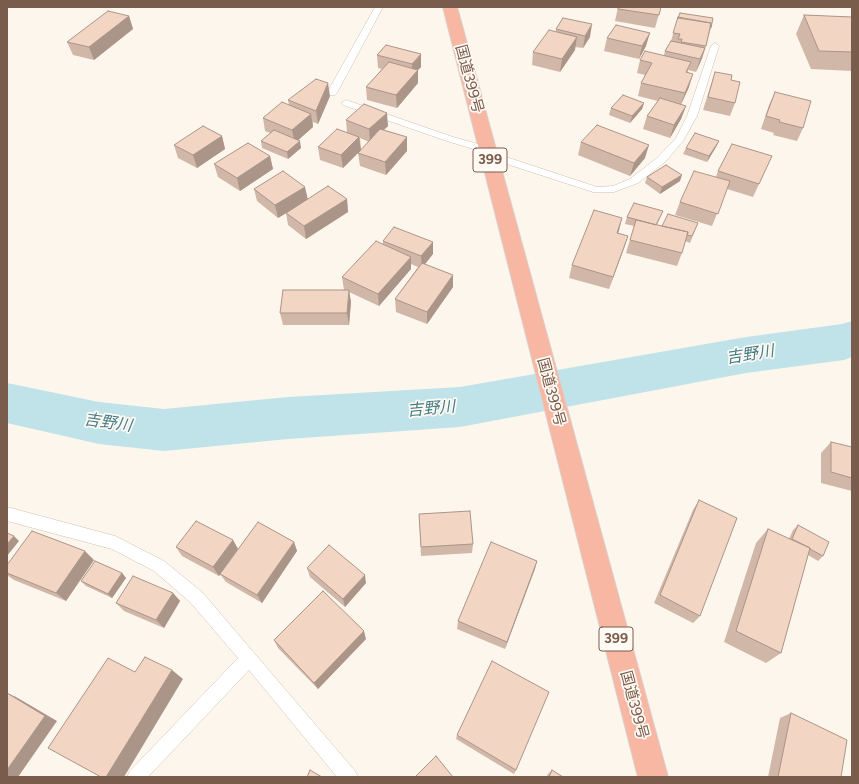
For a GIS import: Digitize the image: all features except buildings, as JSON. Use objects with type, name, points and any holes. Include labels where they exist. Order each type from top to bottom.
[{"type":"highway","name":"国道399号","points":[[450,7],[653,777]]},
{"type":"lane","points":[[332,93],[379,7]]},
{"type":"lane","points":[[346,104],[597,190],[614,189],[634,181],[662,160],[680,139],[692,116],[715,46]]},
{"type":"lane","points":[[7,514],[115,543],[159,566],[196,597],[349,777]]},
{"type":"lane","points":[[136,777],[249,658]]},
{"type":"waterway","name":"吉野川","points":[[7,403],[99,423],[164,430],[288,418],[460,407],[746,355],[844,342],[852,339]]}]
